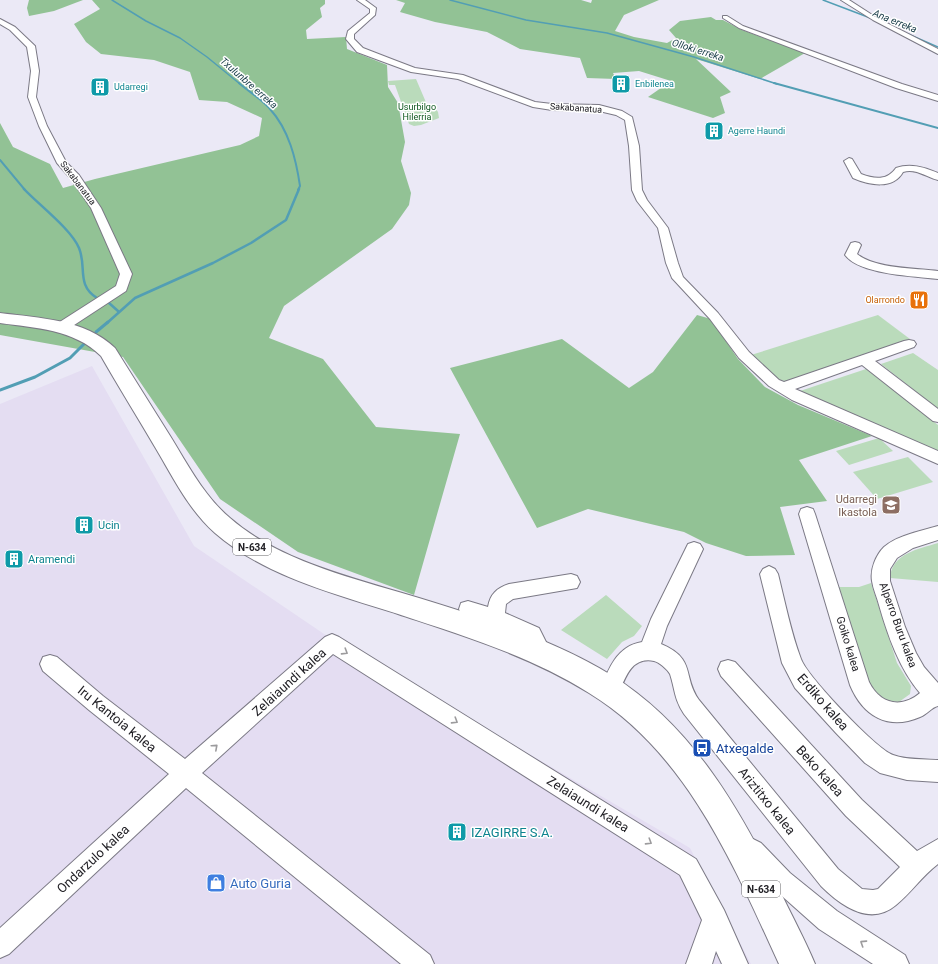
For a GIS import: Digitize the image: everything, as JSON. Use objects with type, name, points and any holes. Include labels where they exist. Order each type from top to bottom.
[{"type":"highway","name":"N-634","points":[[0,318],[83,333],[105,348],[199,502],[237,537],[270,557],[308,574],[482,631],[542,654],[568,666],[610,691],[634,709],[664,737],[696,776],[722,816],[797,964]]},
{"type":"street","name":"Sakabanatua","points":[[360,0],[373,8],[373,14],[351,33],[350,39],[360,50],[414,70],[460,76],[514,98],[534,104],[552,107],[599,108],[619,113],[629,119],[634,146],[637,190],[642,201],[663,228],[678,278],[714,316],[744,355],[757,368],[782,388]]},
{"type":"street","points":[[844,0],[889,27],[938,52]]},
{"type":"street","points":[[725,17],[730,22],[755,32],[899,86],[938,98]]},
{"type":"street","name":"Sakabanatua","points":[[0,21],[8,24],[19,37],[31,46],[35,71],[32,97],[43,126],[62,163],[75,177],[96,208],[126,274],[122,288],[60,328]]},
{"type":"street","points":[[849,161],[857,176],[869,180],[890,180],[897,175],[899,170],[906,168],[938,177]]},
{"type":"street","points":[[855,245],[851,255],[858,261],[884,268],[938,275]]},
{"type":"street","points":[[782,388],[909,344]]},
{"type":"street","points":[[865,360],[938,417]]},
{"type":"street","points":[[782,388],[938,458]]},
{"type":"street","name":"Goiko kalea","points":[[807,514],[860,685],[867,697],[886,711],[900,713],[913,710],[936,695]]},
{"type":"street","name":"Alperro Buru kalea","points":[[933,535],[893,550],[883,560],[880,573],[881,581],[910,663],[918,676],[936,695]]},
{"type":"street","points":[[610,691],[616,675],[627,658],[639,651],[649,650],[658,626],[694,548]]},
{"type":"street","name":"Erdiko kalea","points":[[769,574],[792,664],[802,681],[843,726],[873,755],[888,765],[907,769],[938,771]]},
{"type":"street","points":[[495,618],[498,600],[510,592],[571,582]]},
{"type":"street","points":[[468,609],[511,623],[532,634],[542,654]]},
{"type":"street","name":"Zelaiaundi kalea","points":[[186,773],[332,643],[688,867],[736,964]]},
{"type":"street","name":"Ariztitxo kalea","points":[[649,650],[664,656],[676,666],[687,701],[693,709],[817,863],[846,892],[862,900],[877,902],[884,899],[927,858],[938,851]]},
{"type":"street","name":"Iru Kantoia kalea","points":[[50,664],[96,703],[186,773]]},
{"type":"street","name":"Beko kalea","points":[[728,669],[854,808],[917,867]]},
{"type":"street","points":[[186,773],[421,964]]},
{"type":"street","name":"Ondarzulo kalea","points":[[0,945],[186,773]]},
{"type":"street","points":[[722,816],[747,845],[782,881],[828,920],[896,964]]},
{"type":"street","points":[[699,964],[715,919]]},
{"type":"street","points":[[870,964],[877,962],[889,964]]},
{"type":"shaded area","points":[[92,366],[194,546],[327,636],[690,848],[751,964],[0,964],[0,404]]},
{"type":"green space","points":[[29,0],[83,0],[54,11],[29,16],[27,8]]},
{"type":"green space","points":[[92,0],[325,0],[325,4],[320,8],[322,17],[306,30],[307,39],[346,37],[347,49],[387,65],[388,87],[398,103],[405,142],[401,161],[411,193],[409,205],[392,229],[284,306],[269,338],[323,359],[376,427],[460,434],[414,595],[298,552],[220,499],[123,357],[0,335],[0,123],[13,147],[50,164],[63,188],[240,145],[259,136],[262,118],[227,102],[199,100],[190,72],[154,60],[101,54],[86,42],[74,24],[100,9]]},
{"type":"green space","points":[[396,0],[581,0],[591,3],[592,0],[659,0],[624,15],[615,31],[634,37],[667,43],[676,38],[669,30],[680,21],[711,17],[716,20],[723,20],[742,30],[805,53],[760,79],[696,59],[731,92],[720,97],[725,113],[713,118],[648,97],[671,81],[639,71],[613,73],[616,79],[587,78],[580,58],[520,49],[487,32],[435,22],[400,12],[405,3]]},
{"type":"green space","name":"Usurbilgo Hilerria","points":[[416,79],[428,107],[434,106],[438,112],[439,118],[414,126],[409,124],[395,85],[389,85],[388,81]]},
{"type":"green space","points":[[697,315],[711,319],[738,359],[765,387],[798,405],[872,436],[799,460],[827,501],[780,507],[795,555],[746,556],[706,543],[684,532],[588,509],[537,528],[450,368],[562,339],[629,388],[653,372]]},
{"type":"green space","points":[[878,315],[910,339],[786,381],[778,380],[751,355]]},
{"type":"green space","points":[[913,353],[938,370],[938,409],[881,364]]},
{"type":"green space","points":[[866,369],[938,425],[938,452],[800,391]]},
{"type":"green space","points":[[879,438],[893,451],[849,465],[836,451]]},
{"type":"green space","points":[[908,457],[933,482],[877,499],[853,472]]},
{"type":"green space","points":[[938,543],[938,582],[890,578],[892,570],[901,558],[915,550]]},
{"type":"green space","points":[[871,583],[897,663],[911,686],[910,694],[899,702],[880,698],[868,682],[836,587],[859,587]]},
{"type":"green space","points":[[606,595],[642,626],[634,636],[622,642],[607,659],[561,630]]},
{"type":"waterway","name":"Txulunbre erreka","points":[[112,0],[146,21],[180,38],[207,57],[240,84]]},
{"type":"waterway","name":"Olloki erreka","points":[[450,0],[526,20],[607,33],[694,57],[777,84]]},
{"type":"waterway","name":"Ana erreka","points":[[823,0],[873,19]]},
{"type":"waterway","name":"Ana erreka","points":[[908,34],[938,47]]},
{"type":"waterway","name":"Txulunbre erreka","points":[[239,83],[267,105],[277,117],[287,135],[294,155],[300,186],[298,190]]},
{"type":"waterway","name":"Olloki erreka","points":[[774,83],[938,128]]},
{"type":"waterway","points":[[0,160],[25,190]]},
{"type":"waterway","name":"Txulunbre erreka","points":[[107,323],[135,298],[213,263],[251,243],[286,220],[299,189]]},
{"type":"waterway","points":[[25,190],[62,225],[75,241],[81,255],[86,287],[97,298]]},
{"type":"waterway","points":[[109,303],[118,311]]},
{"type":"waterway","name":"Txulunbre erreka","points":[[96,332],[108,322]]},
{"type":"waterway","name":"Txulunbre erreka","points":[[0,390],[35,377],[70,358],[84,344]]},
{"type":"place","name":"Enbilenea","points":[[621,84]]},
{"type":"place","name":"Udarregi","points":[[100,87]]},
{"type":"place","name":"Agerre Haundi","points":[[714,131]]},
{"type":"place","name":"Olarrondo","points":[[919,300]]},
{"type":"place","name":"Udarregi Ikastola","points":[[891,505]]},
{"type":"place","name":"Ucin","points":[[84,525]]},
{"type":"place","name":"Aramendi","points":[[14,559]]},
{"type":"place","name":"Atxegalde","points":[[702,748]]},
{"type":"place","name":"IZAGIRRE S.A.","points":[[457,832]]},
{"type":"place","name":"Auto Guria","points":[[216,883]]}]
